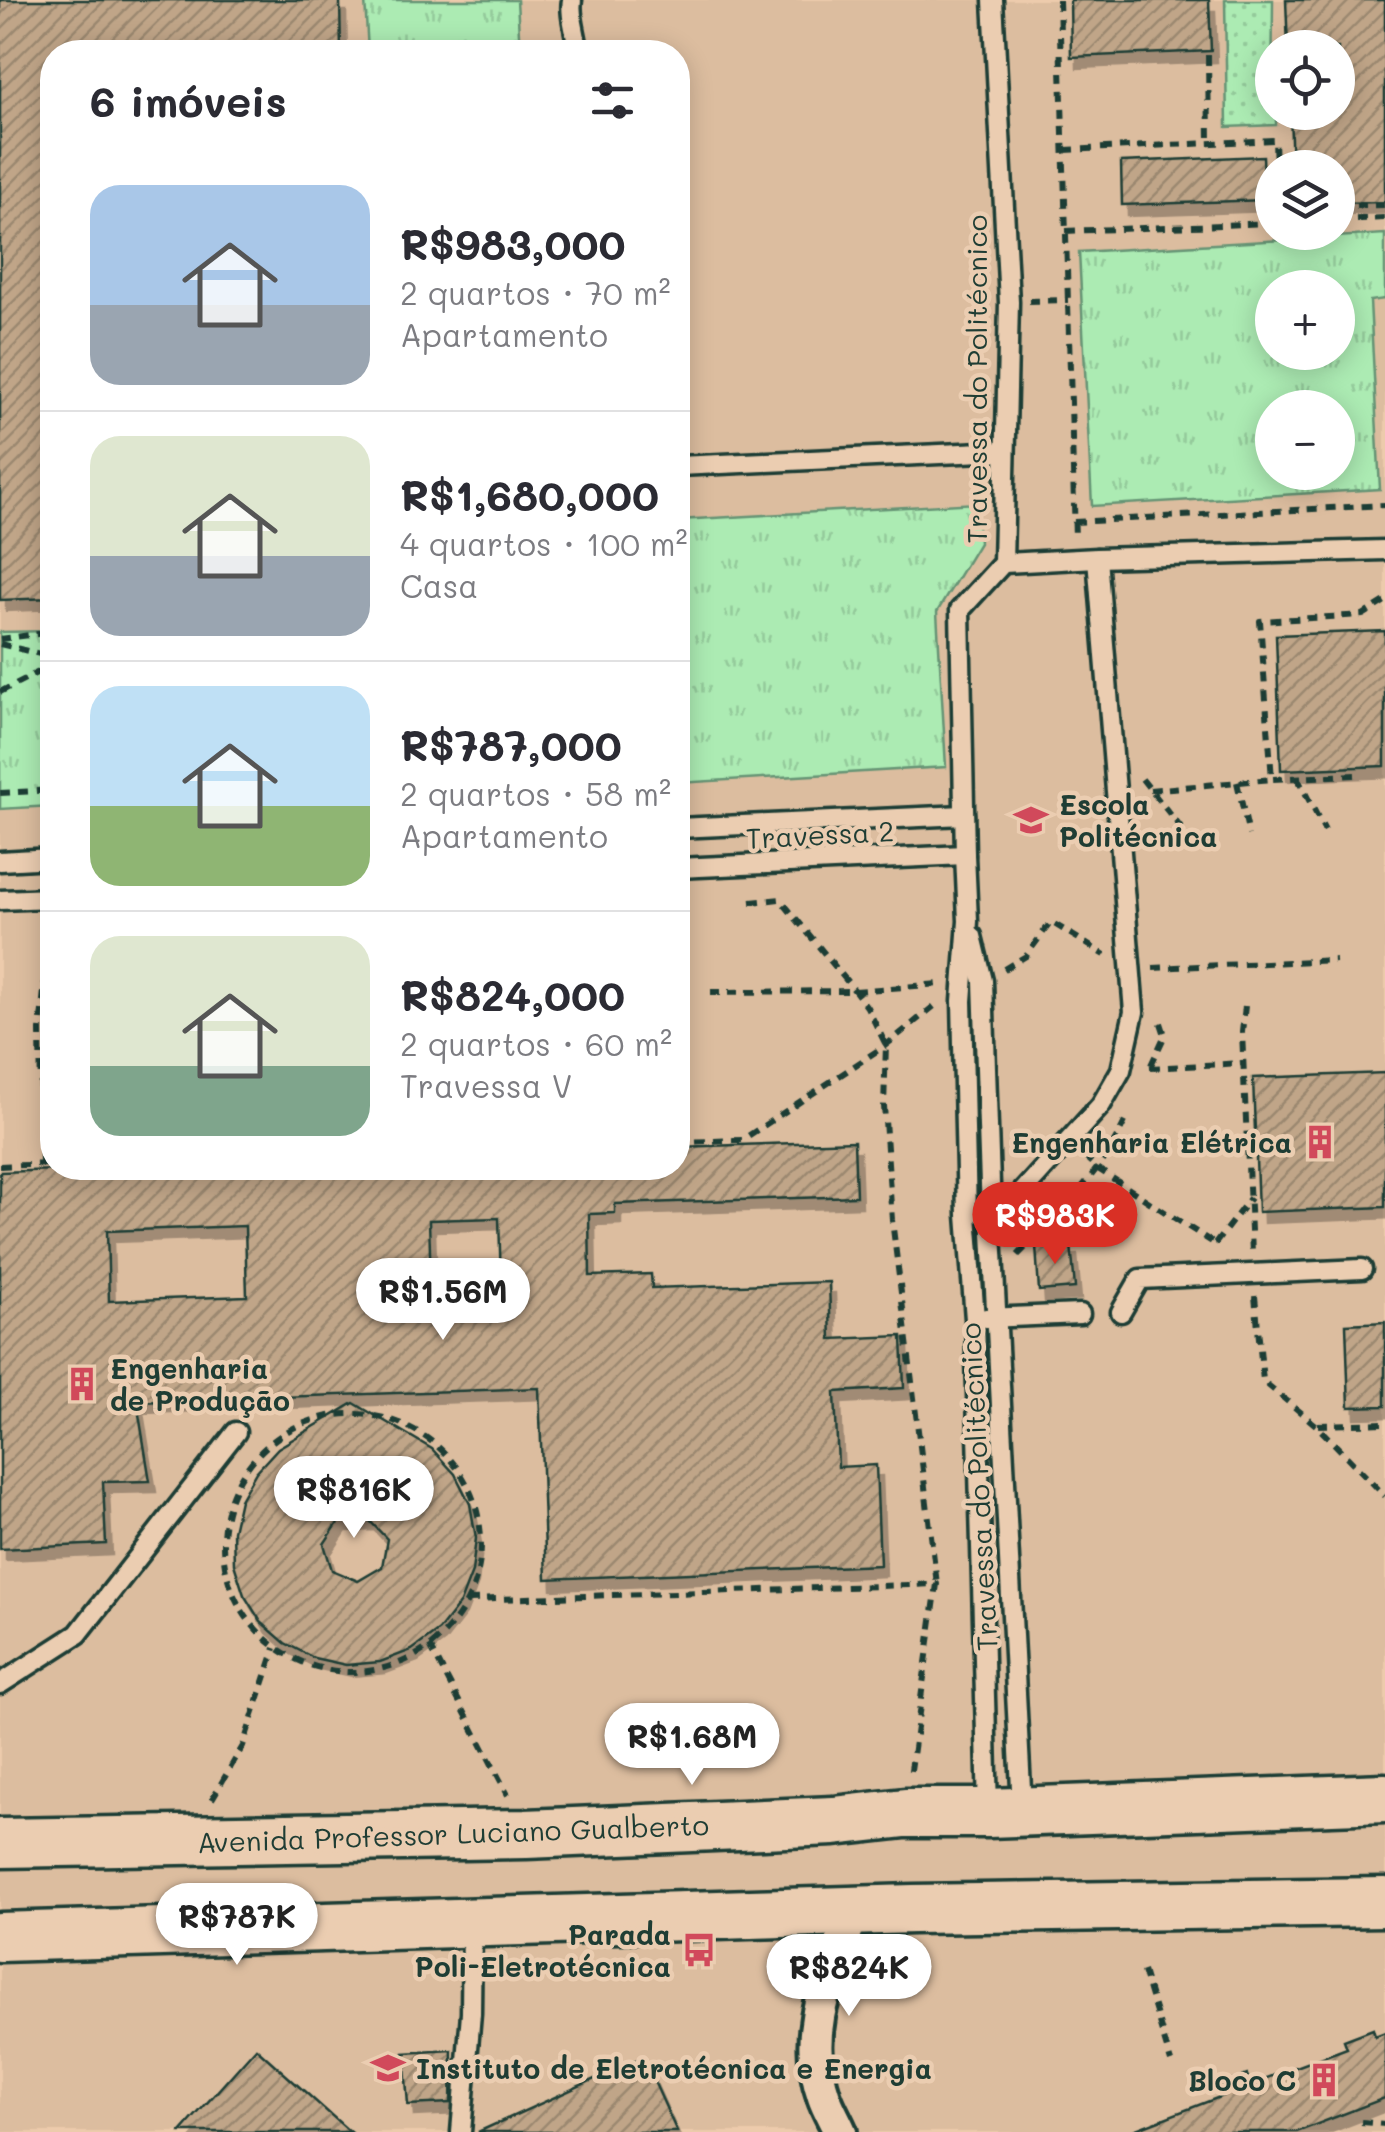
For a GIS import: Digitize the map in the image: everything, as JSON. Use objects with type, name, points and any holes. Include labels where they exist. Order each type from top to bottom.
[{"type":"street","name":"Avenida Professor Luciano Gualberto","points":[[0,1844],[526,1834],[834,1821],[905,1813],[1005,1813],[1385,1798]]},
{"type":"street","points":[[0,1936],[854,1910],[1385,1902]]},
{"type":"street","points":[[840,2132],[823,2095],[814,2048],[819,2002],[854,1910]]},
{"type":"lane","name":"Travessa do Politécnico","points":[[993,0],[1009,302],[1003,564],[960,610],[968,921],[963,982],[967,1215],[1005,1813]]},
{"type":"lane","points":[[568,40],[570,3]]},
{"type":"lane","points":[[570,3],[577,40]]},
{"type":"lane","points":[[690,465],[1005,451]]},
{"type":"lane","points":[[1003,564],[1385,550]]},
{"type":"lane","points":[[967,1215],[991,1214],[1014,1201],[1101,1105],[1118,1078],[1134,1012],[1096,558]]},
{"type":"lane","name":"Travessa 2","points":[[690,827],[964,815]]},
{"type":"lane","name":"Travessa 2","points":[[690,867],[965,854]]},
{"type":"lane","points":[[0,861],[40,859]]},
{"type":"lane","points":[[0,900],[40,898]]},
{"type":"lane","name":"Travessa do Politécnico","points":[[968,921],[983,981],[996,1277],[1005,1813]]},
{"type":"lane","points":[[1120,1312],[1140,1279],[1362,1269]]},
{"type":"lane","points":[[975,1318],[1080,1314]]},
{"type":"lane","points":[[0,1684],[78,1634],[236,1432]]},
{"type":"lane","points":[[460,2132],[470,2013],[472,1922]]},
{"type":"path","points":[[1060,0],[1076,560]]},
{"type":"path","points":[[1208,55],[1209,144]]},
{"type":"path","points":[[1064,150],[1276,140],[1276,150]]},
{"type":"path","points":[[1355,206],[1385,205]]},
{"type":"path","points":[[1355,219],[1385,218]]},
{"type":"path","points":[[1066,231],[1255,224]]},
{"type":"path","points":[[1009,302],[1068,300]]},
{"type":"path","points":[[1074,522],[1385,505]]},
{"type":"path","points":[[1272,779],[1260,621],[1363,616],[1385,600]]},
{"type":"path","points":[[0,641],[40,634]]},
{"type":"path","points":[[0,641],[40,656]]},
{"type":"path","points":[[0,692],[40,668]]},
{"type":"path","points":[[1112,743],[1189,838]]},
{"type":"path","points":[[1150,790],[1355,774]]},
{"type":"path","points":[[1297,777],[1325,831]]},
{"type":"path","points":[[1237,782],[1249,835]]},
{"type":"path","points":[[0,793],[40,791]]},
{"type":"path","points":[[751,902],[780,899],[867,1007],[886,1045],[884,1106],[892,1220],[937,1584],[905,1813]]},
{"type":"path","points":[[711,992],[855,991],[963,982]]},
{"type":"path","points":[[690,1142],[742,1140],[886,1045],[963,982]]},
{"type":"path","points":[[1245,1006],[1243,1062],[1263,1381],[1316,1425],[1385,1496]]},
{"type":"path","points":[[1142,1083],[1166,1035],[1157,1011]]},
{"type":"path","points":[[1149,1068],[1243,1062]]},
{"type":"path","points":[[996,1277],[1098,1169],[1129,1111]]},
{"type":"path","points":[[1068,1142],[1098,1169],[1215,1244]]},
{"type":"path","points":[[0,1166],[40,1164]]},
{"type":"path","points":[[1190,1277],[1250,1198]]},
{"type":"path","points":[[370,1414],[410,1428],[446,1453],[469,1488],[481,1529],[481,1567],[468,1600],[452,1625],[430,1646],[402,1662],[370,1672],[337,1672],[305,1664],[276,1648],[246,1618],[227,1580],[222,1537],[231,1495],[254,1459],[286,1432],[323,1418],[370,1414]]},
{"type":"path","points":[[1316,1425],[1385,1423]]},
{"type":"path","points":[[468,1600],[937,1584]]},
{"type":"path","points":[[430,1646],[526,1834]]},
{"type":"path","points":[[188,1840],[243,1746],[276,1648]]},
{"type":"path","points":[[1143,1971],[1171,2062]]},
{"type":"path","points":[[1361,2122],[1385,2124]]},
{"type":"shaded area","name":"Escola Politécnica","points":[[0,0],[1385,0],[1385,2132],[0,2132]]},
{"type":"green space","points":[[365,0],[517,0],[519,40],[367,40]]},
{"type":"green space","points":[[1225,0],[1273,0],[1273,30],[1255,30],[1255,126],[1227,127]]},
{"type":"green space","points":[[1385,234],[1385,299],[1370,301],[1380,489],[1092,506],[1079,252],[1255,242],[1255,250],[1355,250],[1355,236]]},
{"type":"green space","points":[[977,503],[979,543],[937,612],[946,767],[690,782],[690,519]]},
{"type":"green space","points":[[40,631],[40,807],[0,809],[0,632]]},
{"type":"building","points":[[0,0],[340,0],[341,40],[40,40],[40,598],[0,600]]},
{"type":"building","points":[[1070,0],[1209,0],[1211,51],[1071,57]]},
{"type":"building","points":[[1286,0],[1385,0],[1385,202],[1355,203],[1355,150],[1291,150],[1291,130],[1355,130],[1355,30],[1287,30]]},
{"type":"building","points":[[1255,156],[1255,200],[1122,205],[1121,162]]},
{"type":"building","points":[[1385,631],[1385,766],[1281,770],[1276,635]]},
{"type":"building","name":"Engenharia Elétrica","points":[[1385,1073],[1385,1207],[1258,1212],[1253,1078]]},
{"type":"building","points":[[854,1141],[856,1196],[615,1204],[615,1213],[589,1214],[590,1276],[651,1274],[652,1288],[829,1282],[831,1339],[902,1336],[904,1388],[835,1392],[838,1467],[876,1465],[880,1565],[546,1579],[539,1388],[137,1402],[150,1481],[103,1482],[106,1544],[0,1549],[0,1172],[40,1171],[40,1180],[690,1180],[690,1147]],"holes":[[[499,1218],[501,1282],[431,1283],[429,1220]],[[245,1226],[247,1296],[109,1301],[107,1231]]]},
{"type":"building","points":[[1071,1244],[1075,1288],[1039,1291],[1036,1246]]},
{"type":"building","points":[[1385,1322],[1385,1406],[1349,1407],[1346,1324]]},
{"type":"building","points":[[354,1403],[432,1449],[455,1474],[470,1504],[476,1538],[472,1572],[460,1603],[439,1630],[412,1650],[380,1662],[346,1665],[314,1658],[285,1643],[261,1622],[244,1595],[234,1564],[233,1531],[240,1500],[256,1472],[278,1448]],"holes":[[[368,1519],[387,1539],[382,1567],[358,1581],[332,1570],[324,1544],[340,1520]]]},
{"type":"building","name":"Bloco C","points":[[1373,2029],[1375,2036],[1385,2032],[1385,2098],[1297,2132],[1133,2132],[1225,2095],[1221,2085],[1247,2075],[1251,2084],[1347,2048],[1344,2040]]},
{"type":"building","points":[[256,2048],[350,2132],[181,2132]]},
{"type":"building","points":[[452,2050],[451,2103],[408,2105],[404,2053]]},
{"type":"building","points":[[643,2057],[677,2132],[478,2132]]},
{"type":"place","name":"Escola Politécnica","points":[[1031,820]]},
{"type":"place","name":"Engenharia Elétrica","points":[[1320,1142]]},
{"type":"place","name":"Engenharia de Produção","points":[[82,1384]]},
{"type":"place","name":"Parada Poli-Eletrotécnica","points":[[699,1950]]},
{"type":"place","name":"Instituto de Eletrotécnica e Energia","points":[[388,2068]]},
{"type":"place","name":"Bloco C","points":[[1324,2080]]}]
